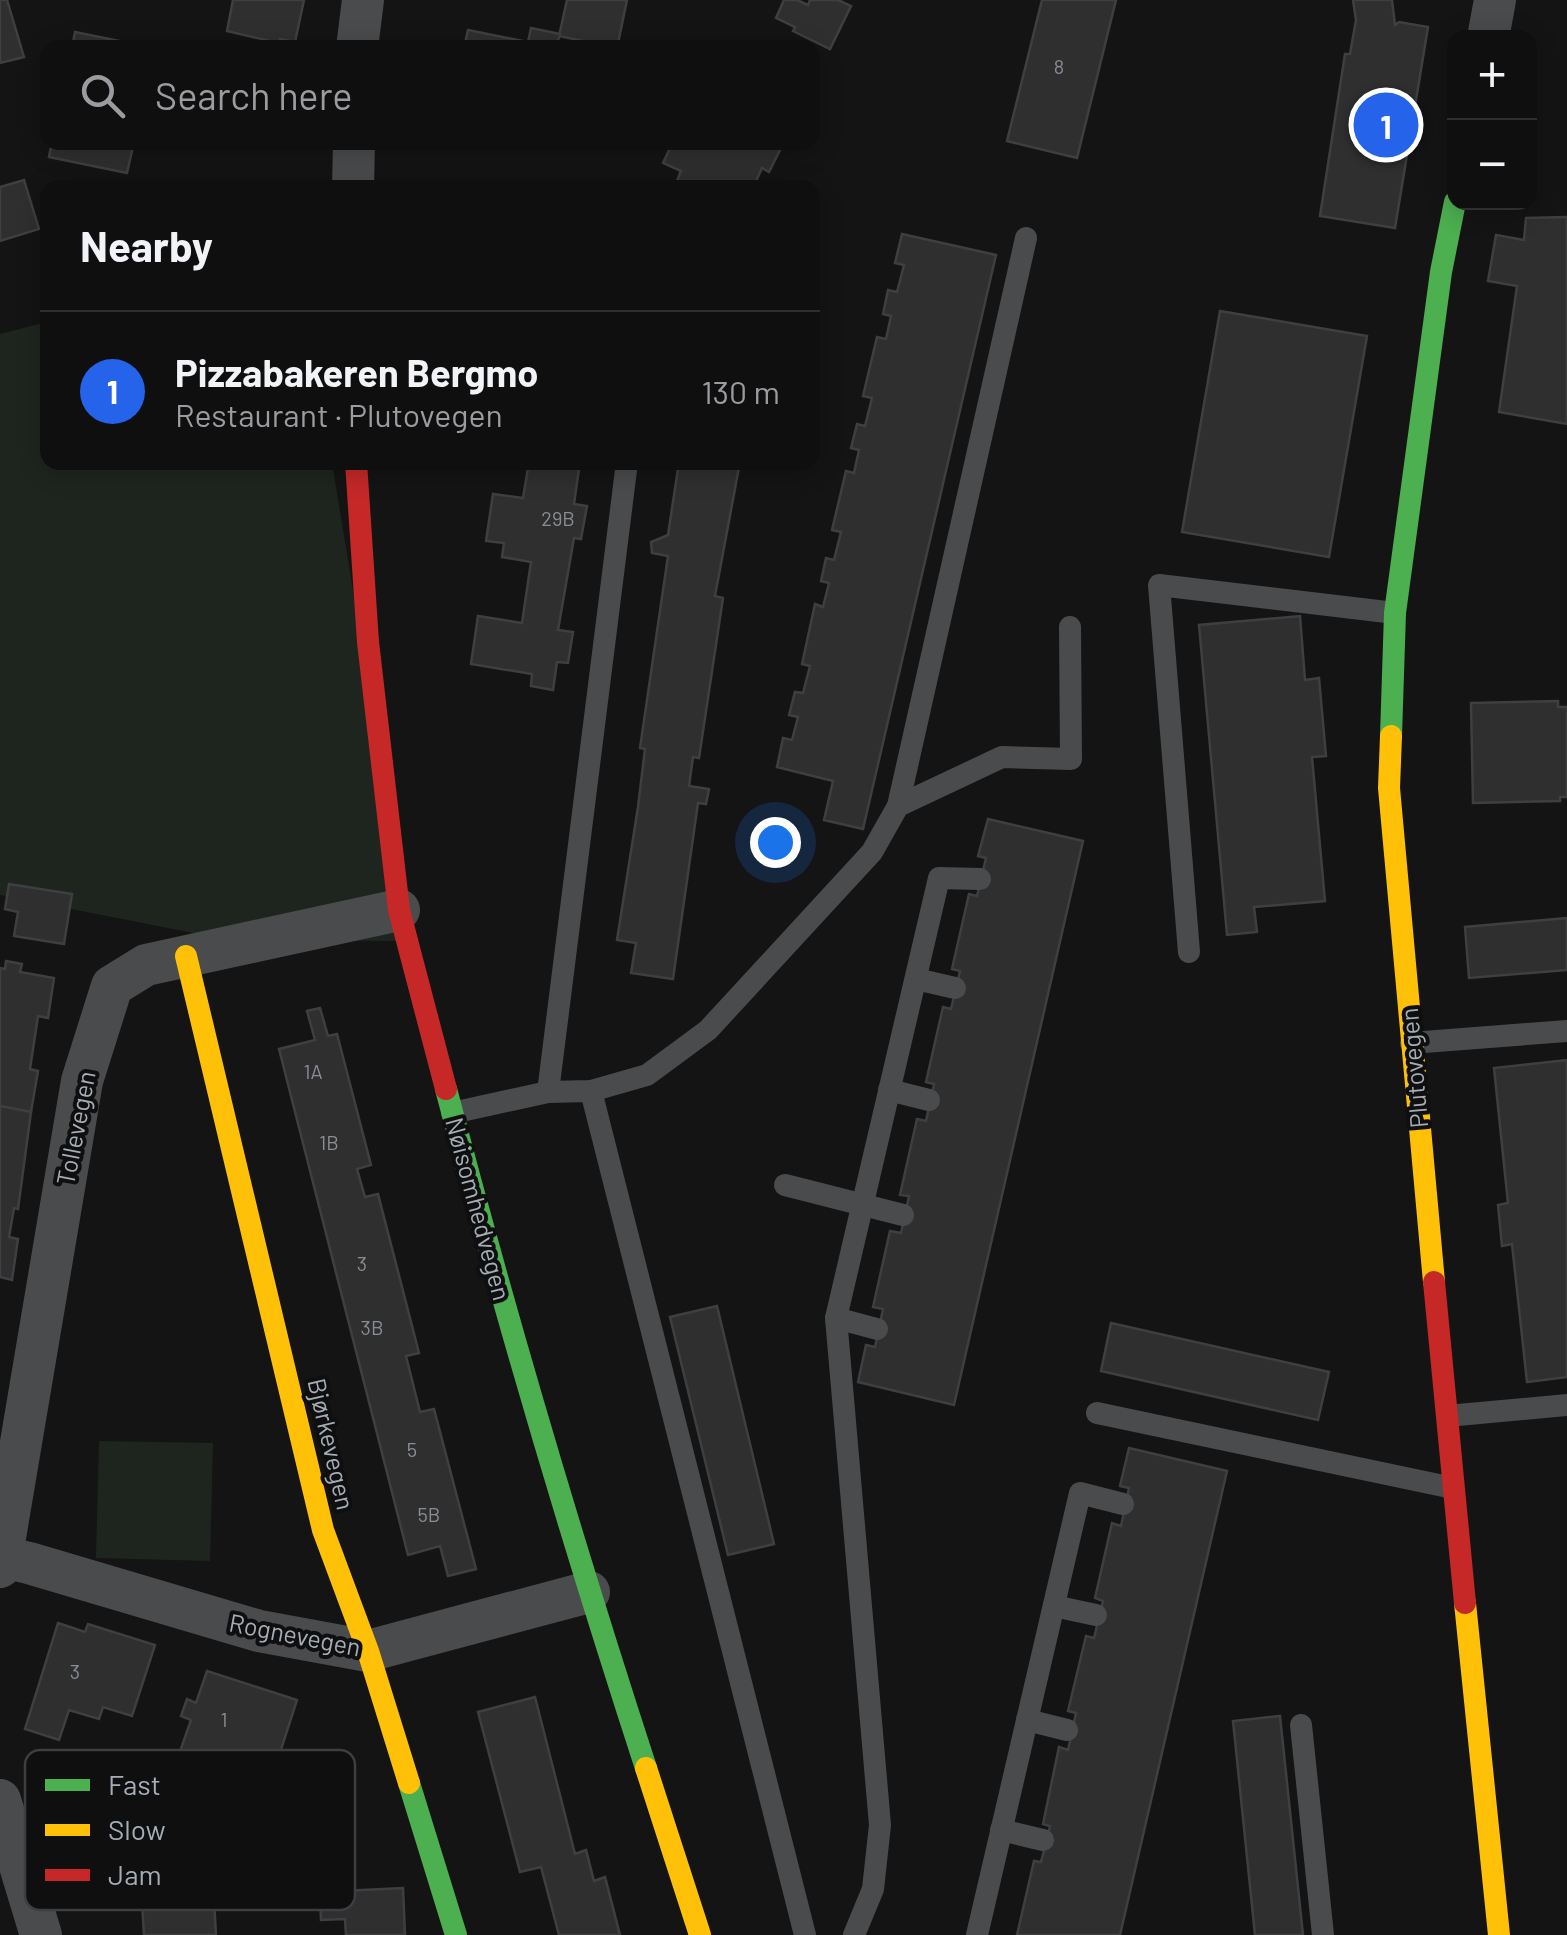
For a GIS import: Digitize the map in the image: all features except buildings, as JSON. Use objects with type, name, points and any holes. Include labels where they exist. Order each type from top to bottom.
[{"type":"street","points":[[358,40],[363,0]]},
{"type":"street","points":[[1489,30],[1495,0]]},
{"type":"street","points":[[353,180],[354,150]]},
{"type":"street","name":"Plutovegen","points":[[1453,210],[1395,613],[1390,788],[1498,1935]]},
{"type":"street","name":"Nøisomhedvegen","points":[[357,470],[368,642],[399,910],[489,1254],[589,1592],[700,1935]]},
{"type":"street","name":"Tollevegen","points":[[1,1562],[82,1081],[112,986],[146,965],[399,910]]},
{"type":"street","name":"Bjørkevegen","points":[[186,956],[323,1530],[368,1652],[456,1935]]},
{"type":"street","name":"Rognevegen","points":[[1,1562],[259,1631],[368,1652],[589,1592]]},
{"type":"street","points":[[0,1800],[25,1880]]},
{"type":"street","points":[[34,1910],[42,1935]]},
{"type":"lane","points":[[452,1114],[548,1092],[592,1091],[647,1075],[708,1030],[872,852],[898,806],[1026,238]]},
{"type":"lane","points":[[548,1092],[625,470]]},
{"type":"lane","points":[[1189,952],[1158,584],[1395,613]]},
{"type":"lane","points":[[898,806],[1002,757],[1071,759],[1070,628]]},
{"type":"lane","points":[[854,1935],[873,1889],[880,1825],[836,1318],[939,878],[980,879]]},
{"type":"lane","points":[[916,979],[955,988]]},
{"type":"lane","points":[[1411,1042],[1567,1031]]},
{"type":"lane","points":[[890,1090],[929,1100]]},
{"type":"lane","points":[[592,1091],[805,1935]]},
{"type":"lane","points":[[785,1185],[903,1215]]},
{"type":"lane","points":[[836,1318],[877,1329]]},
{"type":"lane","points":[[1447,1416],[1567,1404]]},
{"type":"lane","points":[[1097,1413],[1454,1488]]},
{"type":"lane","points":[[977,1935],[1080,1493],[1122,1504]]},
{"type":"lane","points":[[1054,1606],[1096,1615]]},
{"type":"lane","points":[[1027,1720],[1067,1730]]},
{"type":"lane","points":[[1301,1725],[1323,1935]]},
{"type":"lane","points":[[1001,1830],[1043,1840]]},
{"type":"shaded area","points":[[40,324],[40,470],[333,470],[411,941],[229,940],[0,895],[0,334]]},
{"type":"shaded area","points":[[99,1441],[213,1443],[210,1561],[96,1558]]},
{"type":"traffic: fast","points":[[1391,736],[1395,613],[1441,272],[1453,210]]},
{"type":"traffic: fast","points":[[446,1089],[541,1430],[646,1768]]},
{"type":"traffic: fast","points":[[409,1783],[456,1935]]},
{"type":"traffic: slow","points":[[1391,736],[1389,788],[1434,1282]]},
{"type":"traffic: slow","points":[[186,956],[323,1530],[368,1651],[409,1783]]},
{"type":"traffic: slow","points":[[1465,1603],[1499,1935]]},
{"type":"traffic: slow","points":[[646,1768],[700,1935]]},
{"type":"traffic: jam","points":[[357,470],[368,642],[399,910],[446,1089]]},
{"type":"traffic: jam","points":[[1434,1282],[1465,1603]]},
{"type":"place","name":"Pizzabakeren Bergmo","points":[[1386,125]]}]
